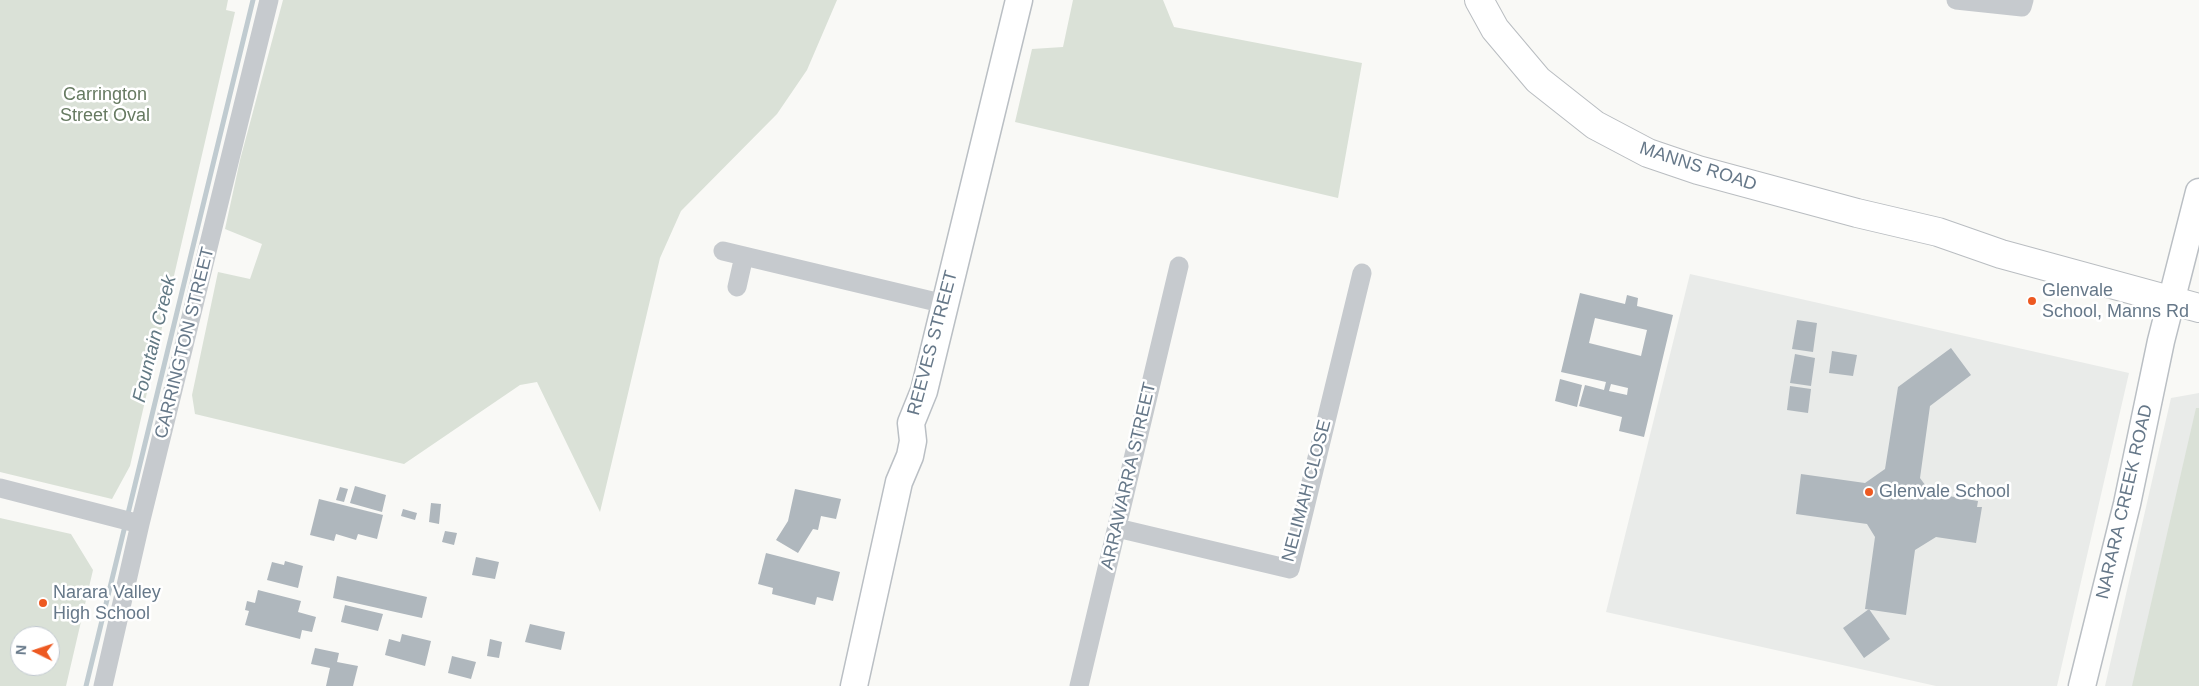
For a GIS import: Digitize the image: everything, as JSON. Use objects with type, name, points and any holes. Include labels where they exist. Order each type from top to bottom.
[{"type":"main road","name":"MANNS ROAD","points":[[1479,0],[1496,28],[1538,80],[1576,112],[1612,136],[1648,153],[1671,162],[1856,213],[2003,272],[2170,308],[2199,308]]},
{"type":"main road","name":"MANNS ROAD","points":[[2170,308],[2199,326]]},
{"type":"street","name":"CARRINGTON STREET","points":[[103,686],[140,524],[269,0]]},
{"type":"street","name":"REEVES STREET","points":[[854,686],[900,482],[910,456],[913,441],[911,423],[924,391],[1019,0]]},
{"type":"street","points":[[1956,0],[2022,7],[2024,0]]},
{"type":"street","name":"NARARA CREEK ROAD","points":[[2082,686],[2127,504],[2170,308],[2199,192]]},
{"type":"street","points":[[723,251],[945,304]]},
{"type":"street","points":[[737,286],[744,256]]},
{"type":"street","name":"ARRAWARRA STREET","points":[[1079,686],[1179,266]]},
{"type":"street","name":"NELIMAH CLOSE","points":[[1117,528],[1290,569],[1362,274]]},
{"type":"street","points":[[0,488],[140,524]]},
{"type":"shaded area","name":"Glenvale School","points":[[1690,274],[2129,373],[2057,686],[1936,686],[1606,612]]},
{"type":"shaded area","points":[[2199,393],[2199,686],[2105,686],[2171,398]]},
{"type":"green space","name":"Carrington Street Oval","points":[[0,0],[228,0],[226,10],[235,12],[130,466],[112,499],[0,472]]},
{"type":"green space","points":[[283,0],[837,0],[807,70],[777,114],[681,211],[660,258],[600,512],[537,382],[520,385],[404,464],[195,414],[192,395],[218,272],[250,279],[262,244],[225,229],[240,160]]},
{"type":"green space","points":[[1073,0],[1163,0],[1174,27],[1362,63],[1338,198],[1015,122],[1032,49],[1063,47]]},
{"type":"green space","points":[[2196,408],[2199,408],[2199,686],[2132,686]]},
{"type":"green space","name":"Narara Valley High School","points":[[0,518],[71,534],[93,570],[66,686],[0,686]]},
{"type":"building","points":[[1580,293],[1625,304],[1627,295],[1638,298],[1637,306],[1673,315],[1644,437],[1619,431],[1622,417],[1579,406],[1585,385],[1604,390],[1606,382],[1561,372]],"holes":[[[1595,318],[1647,330],[1641,356],[1589,343]],[[1611,384],[1628,388],[1627,395],[1609,391]]]},
{"type":"building","points":[[1797,320],[1817,323],[1813,352],[1792,349]]},
{"type":"building","points":[[1951,348],[1971,375],[1930,406],[1920,478],[1931,493],[1978,501],[1977,507],[1982,507],[1976,543],[1936,537],[1915,550],[1906,615],[1865,609],[1875,537],[1867,524],[1796,514],[1801,474],[1865,483],[1885,469],[1898,387]]},
{"type":"building","points":[[1832,351],[1857,355],[1853,376],[1829,373]]},
{"type":"building","points":[[1795,354],[1815,358],[1811,386],[1790,383]]},
{"type":"building","points":[[1560,379],[1582,385],[1577,407],[1555,401]]},
{"type":"building","points":[[1790,386],[1811,389],[1808,413],[1787,410]]},
{"type":"building","points":[[355,486],[386,495],[382,512],[350,503]]},
{"type":"building","points":[[340,487],[348,489],[344,502],[336,500]]},
{"type":"building","points":[[795,489],[841,499],[836,519],[821,516],[818,530],[813,529],[798,553],[776,540],[788,521]]},
{"type":"building","points":[[319,499],[383,515],[377,539],[358,534],[356,540],[336,534],[334,541],[310,535]]},
{"type":"building","points":[[431,503],[441,504],[439,524],[429,522]]},
{"type":"building","points":[[403,509],[417,513],[415,520],[401,516]]},
{"type":"building","points":[[445,531],[457,533],[454,545],[442,542]]},
{"type":"building","points":[[766,553],[840,572],[833,601],[817,597],[815,605],[772,594],[773,588],[758,584]]},
{"type":"building","points":[[476,557],[499,562],[495,579],[472,575]]},
{"type":"building","points":[[285,561],[303,566],[298,588],[267,580],[272,562],[284,565]]},
{"type":"building","points":[[337,576],[427,597],[422,618],[333,598]]},
{"type":"building","points":[[258,590],[301,601],[298,612],[316,617],[312,632],[302,630],[300,639],[245,625],[249,611],[245,610],[247,601],[255,603]]},
{"type":"building","points":[[345,605],[383,614],[378,631],[341,622]]},
{"type":"building","points":[[1869,609],[1890,639],[1864,658],[1843,628]]},
{"type":"building","points":[[530,624],[565,632],[561,650],[525,642]]},
{"type":"building","points":[[402,634],[431,641],[425,666],[385,655],[389,639],[400,642]]},
{"type":"building","points":[[490,639],[502,642],[499,658],[487,656]]},
{"type":"building","points":[[315,648],[339,653],[337,662],[358,666],[353,686],[326,686],[330,668],[311,664]]},
{"type":"building","points":[[452,656],[476,662],[471,679],[448,673]]},
{"type":"waterway","name":"Fountain Creek","points":[[86,686],[253,0]]},
{"type":"place","name":"Glenvale School, Manns Rd","points":[[2032,301]]},
{"type":"place","name":"Glenvale School","points":[[1869,492]]},
{"type":"place","name":"Narara Valley High School","points":[[43,603]]}]
